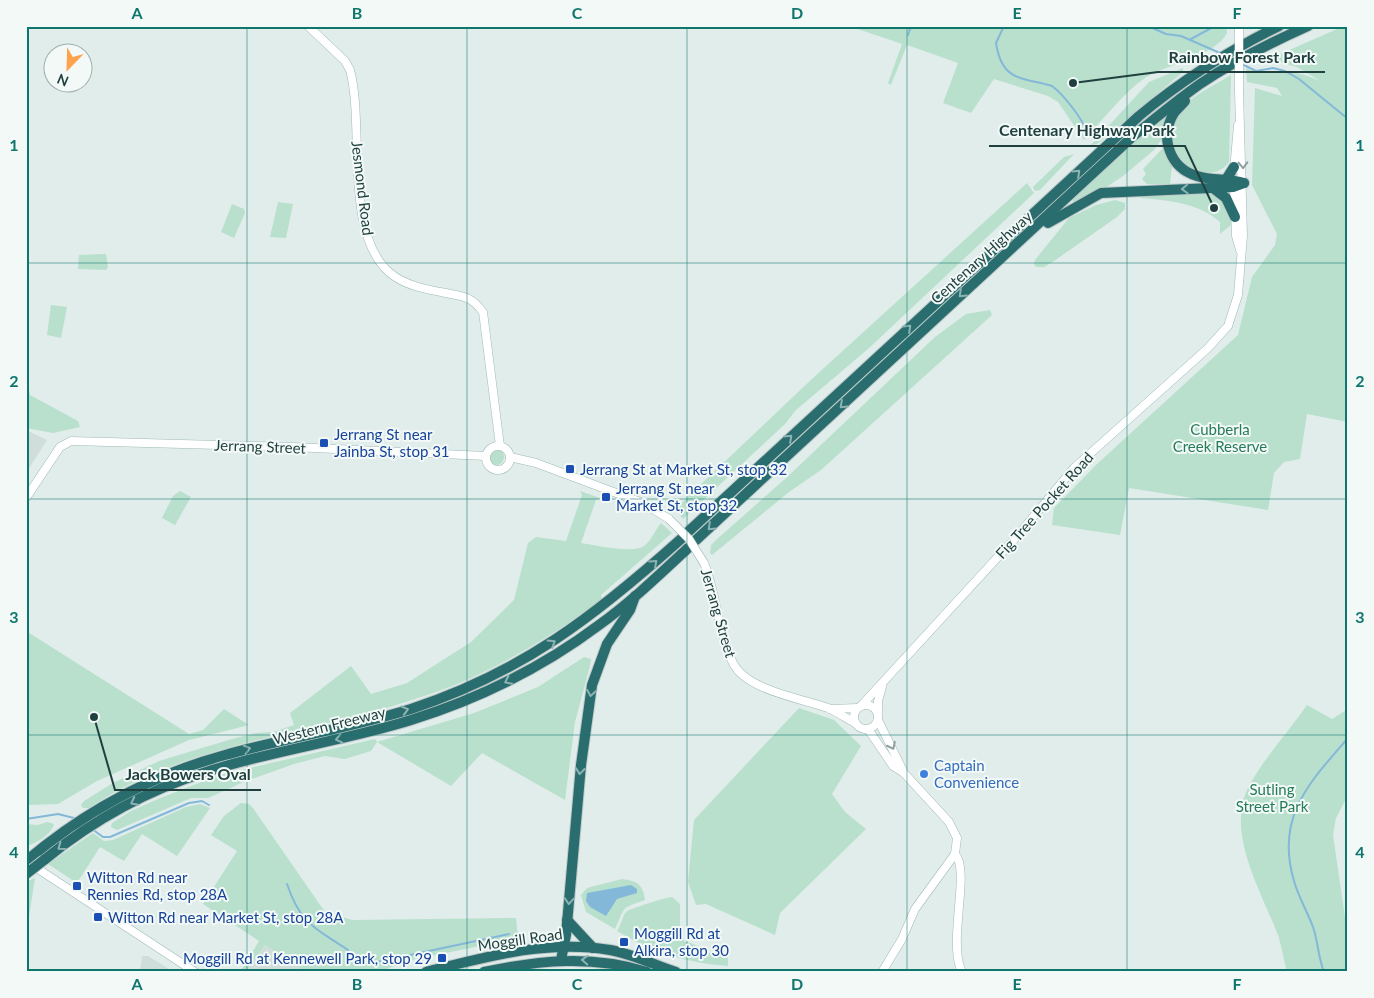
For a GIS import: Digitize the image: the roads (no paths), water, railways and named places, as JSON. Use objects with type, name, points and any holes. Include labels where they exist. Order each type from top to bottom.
[{"type":"highway","points":[[1251,40],[1264,26]]},
{"type":"highway","name":"Centenary Highway","points":[[689,531],[1121,132],[1177,85],[1214,61],[1279,26]]},
{"type":"highway","name":"Centenary Highway","points":[[696,540],[1131,138],[1187,93],[1226,68],[1308,26]]},
{"type":"highway","points":[[1187,93],[1184,103],[1174,113],[1169,124],[1168,151],[1175,164],[1187,172],[1198,177],[1234,182]]},
{"type":"highway","points":[[1234,167],[1234,182]]},
{"type":"highway","points":[[998,261],[1055,218],[1101,194],[1213,188],[1234,182]]},
{"type":"highway","points":[[1213,188],[1231,204],[1235,217]]},
{"type":"highway","name":"Western Freeway","points":[[26,874],[40,856],[69,828],[90,814],[150,782],[197,764],[250,749],[382,717],[466,688],[518,663],[565,635],[627,588],[680,539]]},
{"type":"highway","points":[[561,960],[567,920],[581,765],[592,685],[606,644],[630,610],[636,595],[688,548]]},
{"type":"highway","name":"Western Freeway","points":[[26,861],[40,856],[98,821],[158,790],[205,772],[411,720],[468,699],[515,677],[555,654],[598,626],[636,595]]},
{"type":"highway","points":[[567,920],[593,948]]},
{"type":"highway","name":"Moggill Road","points":[[426,972],[537,949],[564,947],[593,948],[625,954],[676,972]]},
{"type":"highway","name":"Moggill Road","points":[[484,972],[561,960],[608,962],[647,972]]},
{"type":"street","name":"Jesmond Road","points":[[308,26],[345,61],[350,70],[361,203],[369,241],[378,259],[400,279],[410,284],[469,298],[483,312],[500,446]]},
{"type":"street","name":"Fig Tree Pocket Road","points":[[1239,26],[1239,113],[1234,182],[1236,236],[1241,252]]},
{"type":"street","name":"Fig Tree Pocket Road","points":[[1234,167],[1239,113]]},
{"type":"street","name":"Fig Tree Pocket Road","points":[[860,707],[1019,534],[1074,468],[1220,336],[1228,326],[1235,308],[1243,236],[1234,182]]},
{"type":"street","name":"Jerrang Street","points":[[26,498],[56,452],[65,443],[80,440],[286,446],[486,456]]},
{"type":"street","points":[[500,446],[507,450],[510,457],[504,468],[494,469],[488,464],[486,456],[491,448],[500,446]]},
{"type":"street","name":"Jerrang Street","points":[[510,457],[536,463],[643,503],[669,518],[689,539],[704,563],[728,649],[737,670],[743,676],[762,686],[830,709],[855,723]]},
{"type":"street","points":[[882,685],[878,701],[878,716],[875,726],[868,729],[861,728],[855,723],[854,715],[860,707],[873,707],[878,716],[904,773]]},
{"type":"street","name":"Jerrang Street","points":[[830,709],[860,707]]},
{"type":"street","points":[[868,729],[893,766],[904,773],[949,822],[956,838],[955,854],[961,866],[956,928],[958,958],[962,972]]},
{"type":"street","points":[[882,972],[902,939],[915,909],[955,854]]},
{"type":"street","points":[[26,861],[195,972]]},
{"type":"water","points":[[631,885],[637,889],[637,893],[617,899],[606,916],[590,907],[586,901],[587,893]]},
{"type":"waterway","points":[[908,35],[911,26]]},
{"type":"waterway","points":[[1004,26],[996,43],[999,55],[1008,71],[1022,78],[1052,86],[1072,107],[1087,132]]},
{"type":"waterway","points":[[1148,26],[1166,34],[1181,36],[1220,53]]},
{"type":"waterway","points":[[1191,39],[1215,26]]},
{"type":"waterway","points":[[1240,63],[1256,71],[1273,68],[1285,71],[1299,79],[1348,119]]},
{"type":"waterway","points":[[1324,972],[1313,927],[1294,881],[1289,858],[1289,838],[1292,819],[1299,802],[1320,770],[1348,738]]},
{"type":"waterway","points":[[92,829],[103,837],[110,837],[189,803],[202,801],[209,805]]},
{"type":"waterway","points":[[26,819],[58,814],[78,819]]},
{"type":"waterway","points":[[287,884],[292,898],[303,917],[317,930],[348,950]]},
{"type":"waterway","points":[[363,965],[509,934]]},
{"type":"place","name":"Rainbow Forest Park","points":[[1073,83]]},
{"type":"place","name":"Centenary Highway Park","points":[[1214,208]]},
{"type":"place","name":"Jerrang St near Jainba St, stop 31","points":[[324,443]]},
{"type":"place","name":"Jerrang St at Market St, stop 32","points":[[570,469]]},
{"type":"place","name":"Jerrang St near Market St, stop 32","points":[[606,497]]},
{"type":"place","name":"Jack Bowers Oval","points":[[94,717]]},
{"type":"place","name":"Captain Convenience","points":[[924,774]]},
{"type":"place","name":"Witton Rd near Rennies Rd, stop 28A","points":[[77,886]]},
{"type":"place","name":"Witton Rd near Market St, stop 28A","points":[[98,917]]},
{"type":"place","name":"Moggill Rd at Alkira, stop 30","points":[[624,942]]},
{"type":"place","name":"Moggill Rd at Kennewell Park, stop 29","points":[[442,958]]},
{"type":"park label","name":"Cubberla Creek Reserve","points":[[1220,438]]},
{"type":"park label","name":"Sutling Street Park","points":[[1272,798]]}]
